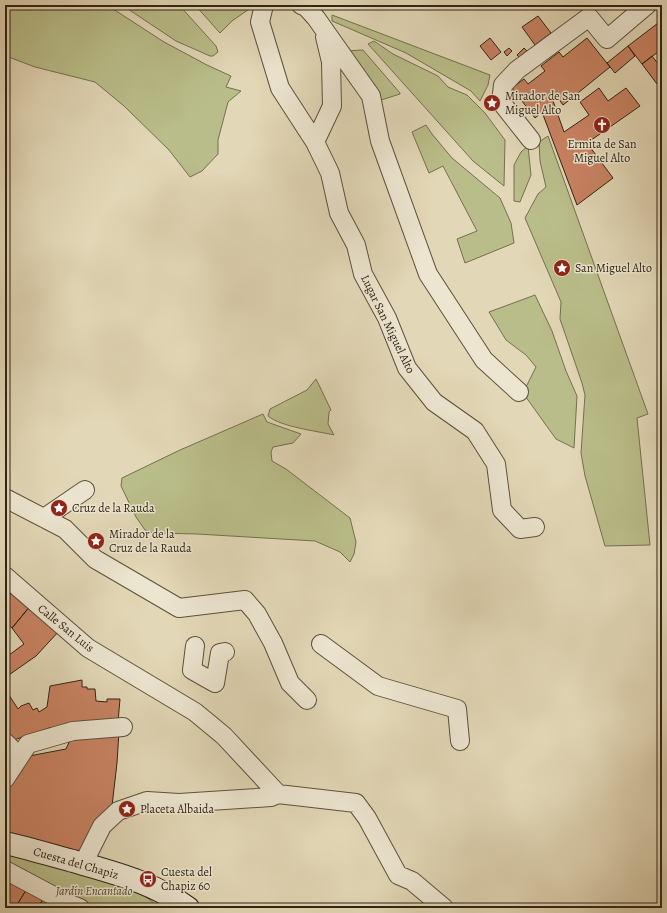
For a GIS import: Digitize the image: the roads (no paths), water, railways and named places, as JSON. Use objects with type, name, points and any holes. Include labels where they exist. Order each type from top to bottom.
[{"type":"street","name":"Lugar San Miguel Alto","points":[[264,5],[260,22],[280,88],[315,142],[330,173],[339,213],[356,245],[363,274],[387,318],[408,368],[434,402],[475,431],[496,464],[502,510],[520,529],[535,527]]},
{"type":"street","points":[[301,5],[306,7],[316,18],[371,96],[380,141],[428,274],[484,360],[519,392]]},
{"type":"street","points":[[531,140],[501,102],[503,85],[517,70],[589,17],[607,39],[647,5]]},
{"type":"street","points":[[315,142],[332,106],[331,62],[322,27]]},
{"type":"street","points":[[44,518],[85,490]]},
{"type":"street","points":[[5,498],[65,529],[95,559],[179,608],[244,600],[257,614],[273,643],[290,683],[307,700]]},
{"type":"street","name":"Calle San Luis","points":[[8,585],[88,648],[195,712],[224,736],[278,794]]},
{"type":"street","points":[[321,644],[378,686],[457,709],[460,741]]},
{"type":"street","points":[[195,646],[192,670],[215,683],[220,653],[226,652]]},
{"type":"street","points":[[5,779],[28,744],[73,731],[123,727]]},
{"type":"street","points":[[5,742],[19,756]]},
{"type":"street","points":[[83,864],[102,826],[118,811],[147,801],[179,803],[271,798],[278,794],[356,803],[367,818],[398,875],[412,881],[444,908]]},
{"type":"street","name":"Cuesta del Chapiz","points":[[5,843],[134,879],[158,889],[178,900],[188,908]]},
{"type":"street","points":[[5,870],[65,902],[80,908]]},
{"type":"place","name":"Mirador de San Miguel Alto","points":[[492,103]]},
{"type":"place","name":"Ermita de San Miguel Alto","points":[[602,125]]},
{"type":"place","name":"San Miguel Alto","points":[[562,268]]},
{"type":"place","name":"Cruz de la Rauda","points":[[59,508]]},
{"type":"place","name":"Mirador de la Cruz de la Rauda","points":[[96,541]]},
{"type":"place","name":"Placeta Albaida","points":[[127,809]]},
{"type":"place","name":"Cuesta del Chapiz 60","points":[[148,879]]},
{"type":"park label","name":"Jardín Encantado","points":[[94,891]]}]
